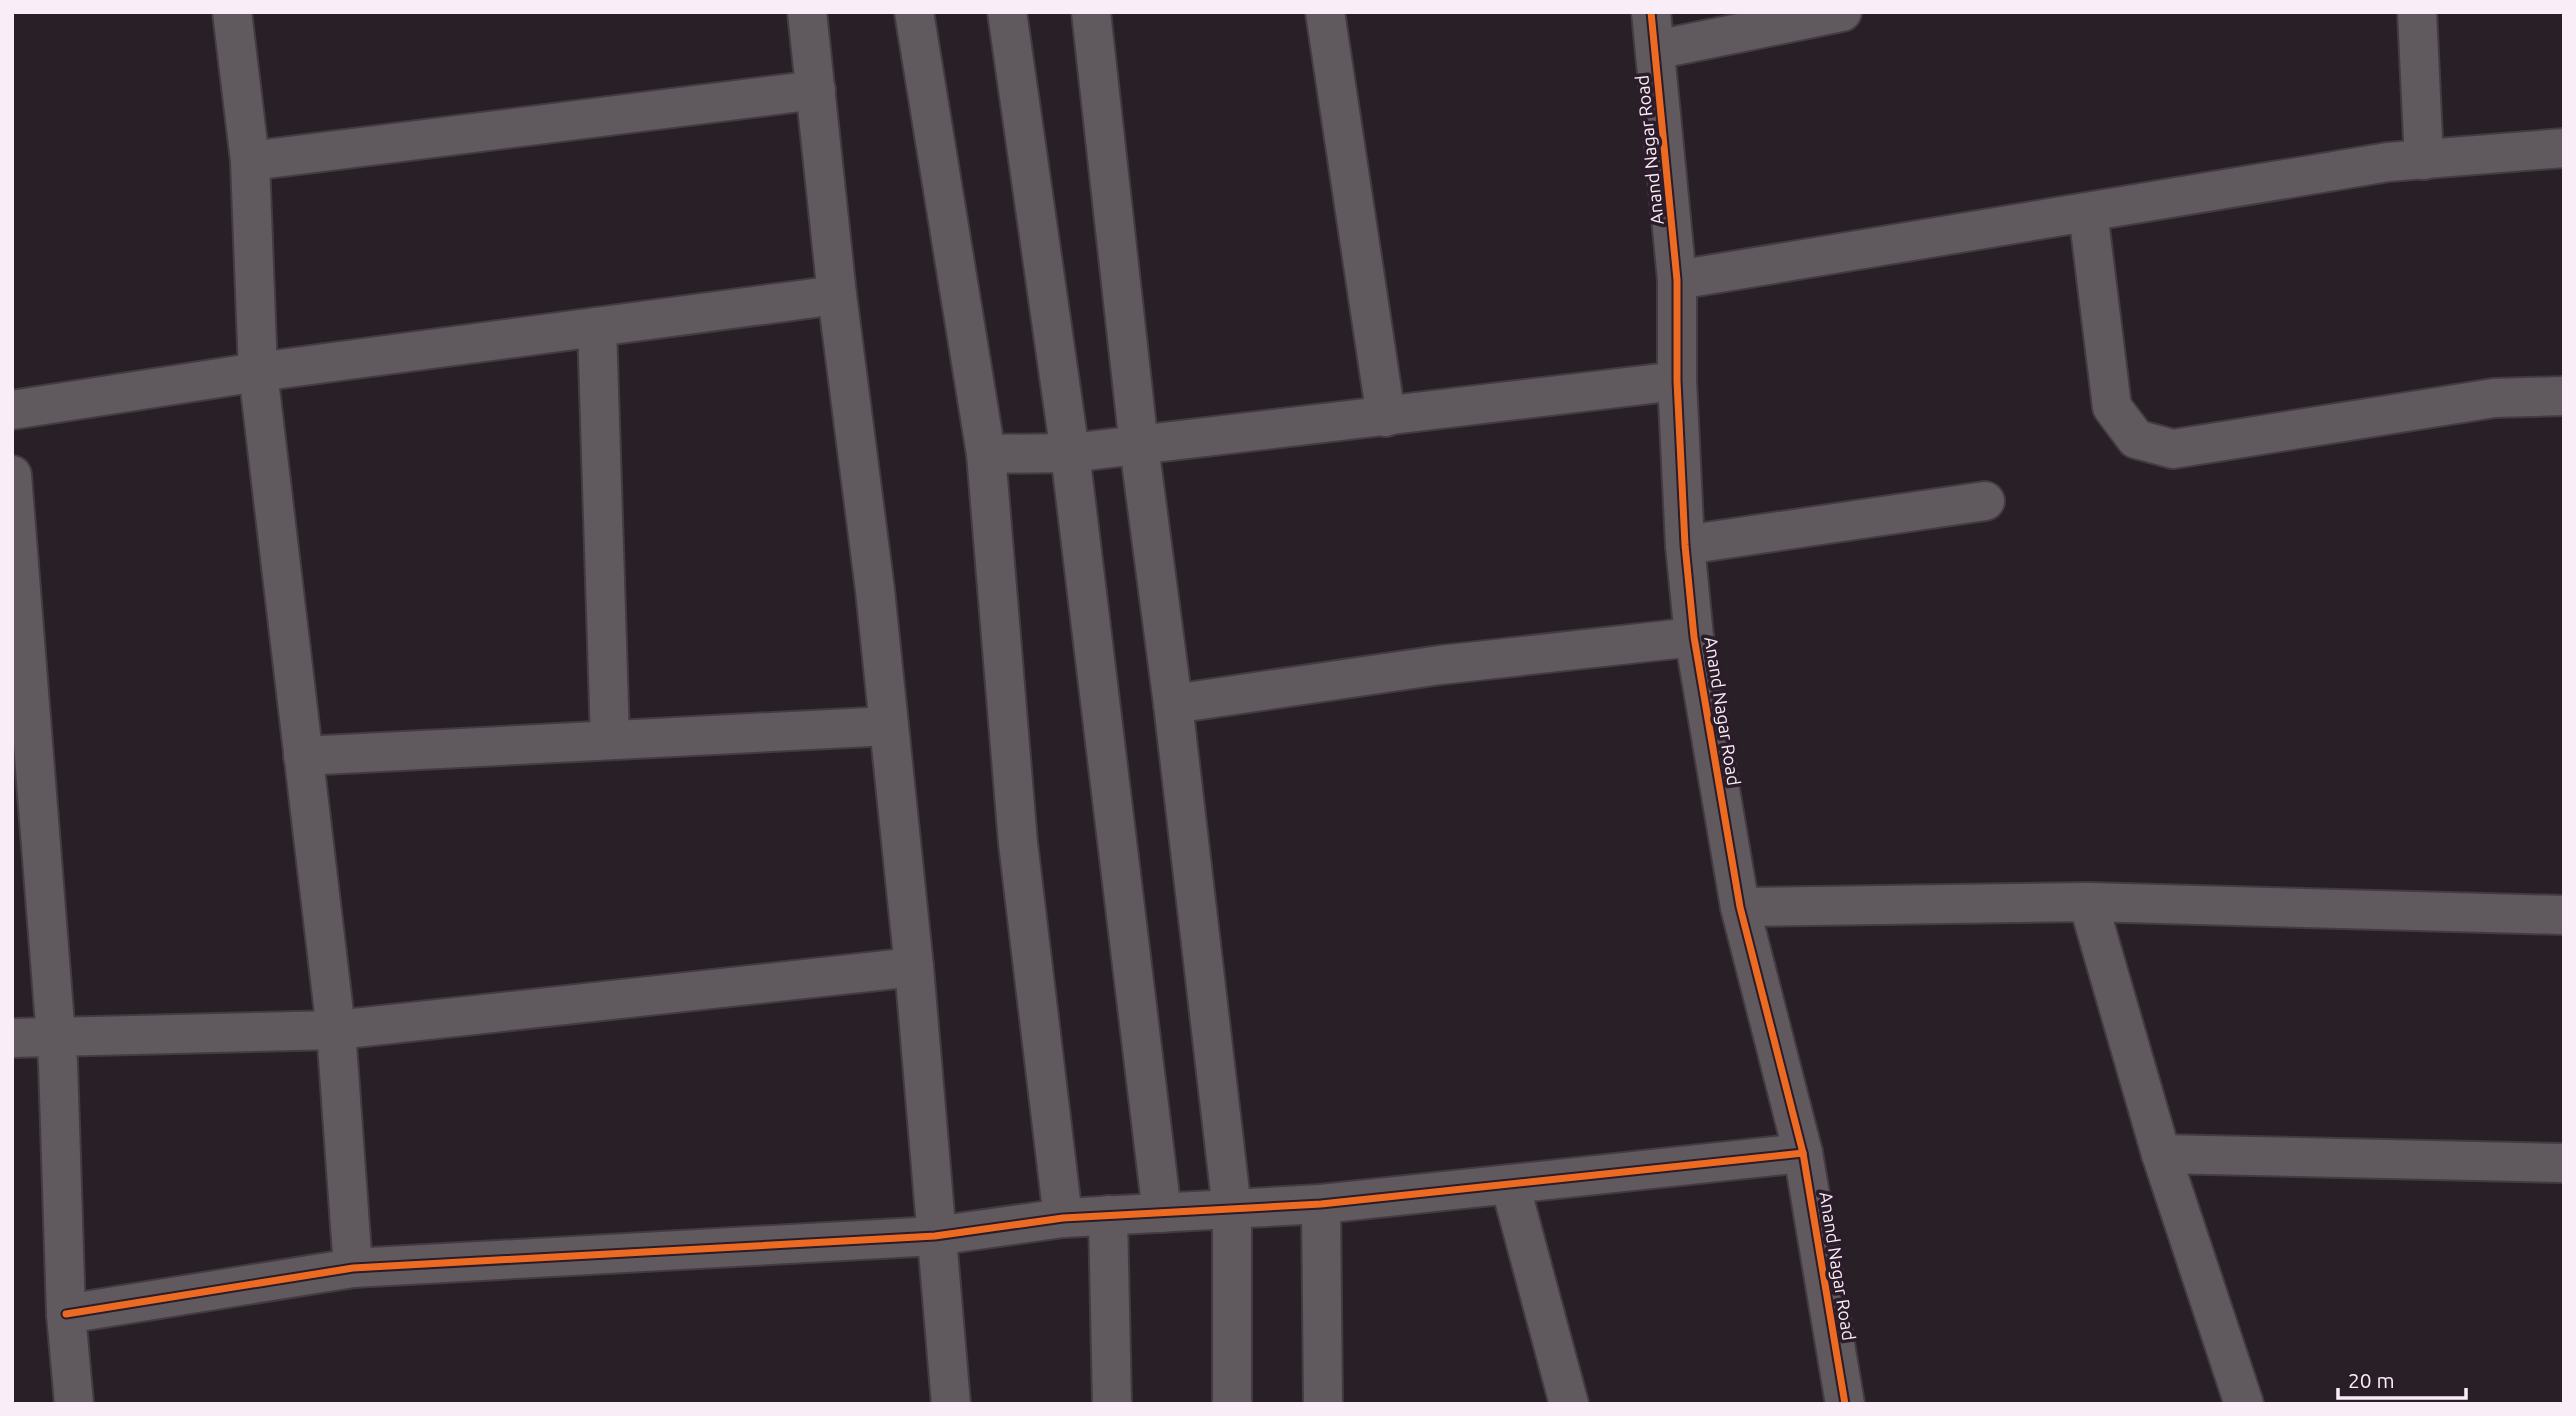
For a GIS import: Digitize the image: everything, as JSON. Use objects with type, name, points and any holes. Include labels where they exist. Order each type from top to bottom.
[{"type":"street","points":[[232,12],[250,161],[258,372],[336,1030],[353,1268]]},
{"type":"street","points":[[807,12],[837,295],[875,590],[914,967],[951,1404]]},
{"type":"street","points":[[914,12],[986,454],[1018,843],[1063,1218]]},
{"type":"street","points":[[1007,12],[1070,453],[1162,1213]]},
{"type":"street","points":[[1091,12],[1139,446],[1173,704],[1232,1210],[1232,1404]]},
{"type":"street","points":[[1325,12],[1386,417]]},
{"type":"street","name":"Anand Nagar Road","points":[[1651,12],[1677,279],[1685,545],[1694,637],[1740,907],[1803,1153],[1845,1404]]},
{"type":"street","points":[[1655,50],[1842,12]]},
{"type":"street","points":[[2417,12],[2424,159]]},
{"type":"street","points":[[250,161],[816,90]]},
{"type":"street","points":[[1677,279],[2388,162],[2564,148]]},
{"type":"street","points":[[2088,212],[2112,407],[2136,439],[2173,449],[2494,398],[2564,396]]},
{"type":"street","points":[[12,410],[258,372],[837,295]]},
{"type":"street","points":[[597,327],[610,739]]},
{"type":"street","points":[[986,454],[1070,453],[1139,446],[1678,382]]},
{"type":"street","points":[[12,475],[55,1037],[66,1314],[74,1404]]},
{"type":"street","points":[[1685,545],[1985,501]]},
{"type":"street","points":[[1173,704],[1440,665],[1694,637]]},
{"type":"street","points":[[303,756],[889,726]]},
{"type":"street","points":[[2088,902],[2161,1154],[2244,1404]]},
{"type":"street","points":[[1740,907],[2088,902],[2564,915]]},
{"type":"street","points":[[12,1038],[336,1030],[914,967]]},
{"type":"street","points":[[66,1314],[353,1268],[935,1236],[1063,1218],[1321,1204],[1803,1153]]},
{"type":"street","points":[[2161,1154],[2564,1163]]},
{"type":"street","points":[[1510,1184],[1569,1404]]},
{"type":"street","points":[[1321,1204],[1324,1404]]},
{"type":"street","points":[[1108,1215],[1112,1404]]},
{"type":"cycle path","points":[[1651,12],[1677,280],[1677,381],[1685,545],[1694,637],[1740,907],[1803,1153],[1845,1404]]},
{"type":"cycle path","points":[[66,1314],[353,1268],[935,1236],[1063,1218],[1321,1204],[1803,1153]]}]
